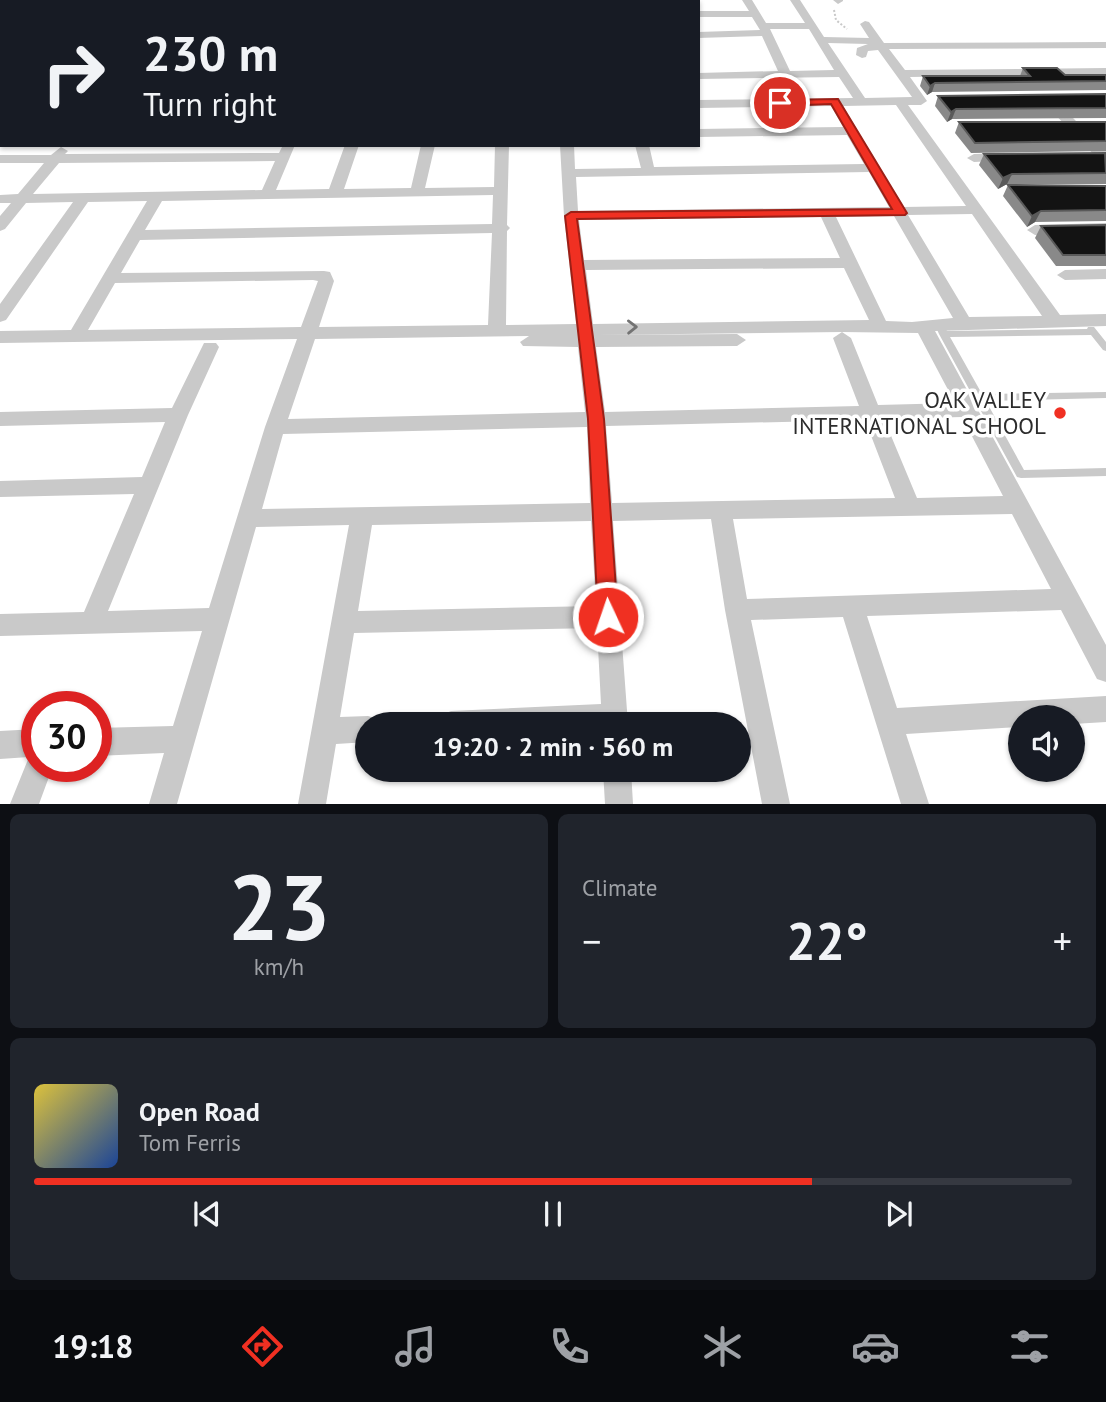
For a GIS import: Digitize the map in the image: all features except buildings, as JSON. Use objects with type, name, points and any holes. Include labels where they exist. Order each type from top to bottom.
[{"type":"street","points":[[747,0],[765,30],[785,73]]},
{"type":"street","points":[[795,0],[862,102]]},
{"type":"street","points":[[700,14],[755,14]]},
{"type":"street","points":[[700,34],[812,26]]},
{"type":"street","points":[[821,40],[874,36],[1106,46]]},
{"type":"street","points":[[862,55],[862,48],[874,36]]},
{"type":"street","points":[[700,104],[921,101],[874,36]]},
{"type":"street","points":[[828,51],[862,55],[898,71],[1106,71]]},
{"type":"street","points":[[700,76],[843,73]]},
{"type":"street","points":[[1070,97],[1040,98],[1066,125],[1105,158]]},
{"type":"street","points":[[834,101],[964,323]]},
{"type":"street","points":[[899,102],[1055,321]]},
{"type":"street","points":[[1066,125],[1095,125]]},
{"type":"street","points":[[700,133],[852,131]]},
{"type":"street","points":[[0,226],[64,147]]},
{"type":"street","points":[[335,194],[351,147]]},
{"type":"street","points":[[417,192],[428,147]]},
{"type":"street","points":[[497,330],[502,228],[502,147]]},
{"type":"street","points":[[567,147],[571,216],[588,335],[596,419],[613,712]]},
{"type":"street","points":[[642,147],[649,173]]},
{"type":"street","points":[[0,159],[286,151],[267,195]]},
{"type":"street","points":[[974,158],[1026,157]]},
{"type":"street","points":[[1078,157],[1105,158]]},
{"type":"street","points":[[569,173],[872,168]]},
{"type":"street","points":[[0,199],[501,191]]},
{"type":"street","points":[[76,335],[157,197]]},
{"type":"street","points":[[0,316],[83,198]]},
{"type":"street","points":[[571,216],[976,210]]},
{"type":"street","points":[[827,214],[880,326]]},
{"type":"street","points":[[136,234],[502,228]]},
{"type":"street","points":[[1035,230],[1106,229]]},
{"type":"street","points":[[579,265],[852,263]]},
{"type":"street","points":[[1065,275],[1106,274]]},
{"type":"street","points":[[111,278],[324,276],[326,281],[275,427],[163,803]]},
{"type":"street","points":[[0,349],[210,347],[306,339],[497,330],[588,335],[842,338],[895,336],[964,323],[1055,321],[1095,324]]},
{"type":"street","points":[[0,337],[76,335],[306,339],[588,335],[880,326],[930,329]]},
{"type":"street","points":[[930,329],[973,404],[1017,505],[1106,670]]},
{"type":"street","points":[[842,338],[909,506]]},
{"type":"street","points":[[91,623],[178,415],[210,347]]},
{"type":"street","points":[[275,427],[871,412],[973,404]]},
{"type":"street","points":[[0,419],[178,415]]},
{"type":"street","points":[[0,489],[149,485]]},
{"type":"street","points":[[248,518],[1017,505]]},
{"type":"street","points":[[721,510],[737,610],[776,803]]},
{"type":"street","points":[[312,803],[362,516]]},
{"type":"street","points":[[737,610],[1066,599]]},
{"type":"street","points":[[851,605],[915,803]]},
{"type":"street","points":[[344,622],[608,617]]},
{"type":"street","points":[[0,625],[218,619]]},
{"type":"street","points":[[890,722],[1106,709]]},
{"type":"street","points":[[325,731],[355,730]]},
{"type":"street","points":[[112,741],[182,739]]},
{"type":"street","points":[[0,744],[21,743]]},
{"type":"street","points":[[24,803],[33,782]]},
{"type":"street","points":[[618,782],[619,803]]},
{"type":"lane","points":[[930,329],[1095,324],[1106,348]]},
{"type":"lane","points":[[973,404],[1106,395]]},
{"type":"lane","points":[[973,404],[1021,474],[1106,472]]},
{"type":"path","points":[[838,0],[834,14],[841,25],[874,36]]},
{"type":"place","name":"OAK VALLEY INTERNATIONAL SCHOOL","points":[[1060,413]]},
{"type":"route","points":[[608,617],[589,342],[571,216],[900,213],[834,101],[780,103]]}]
